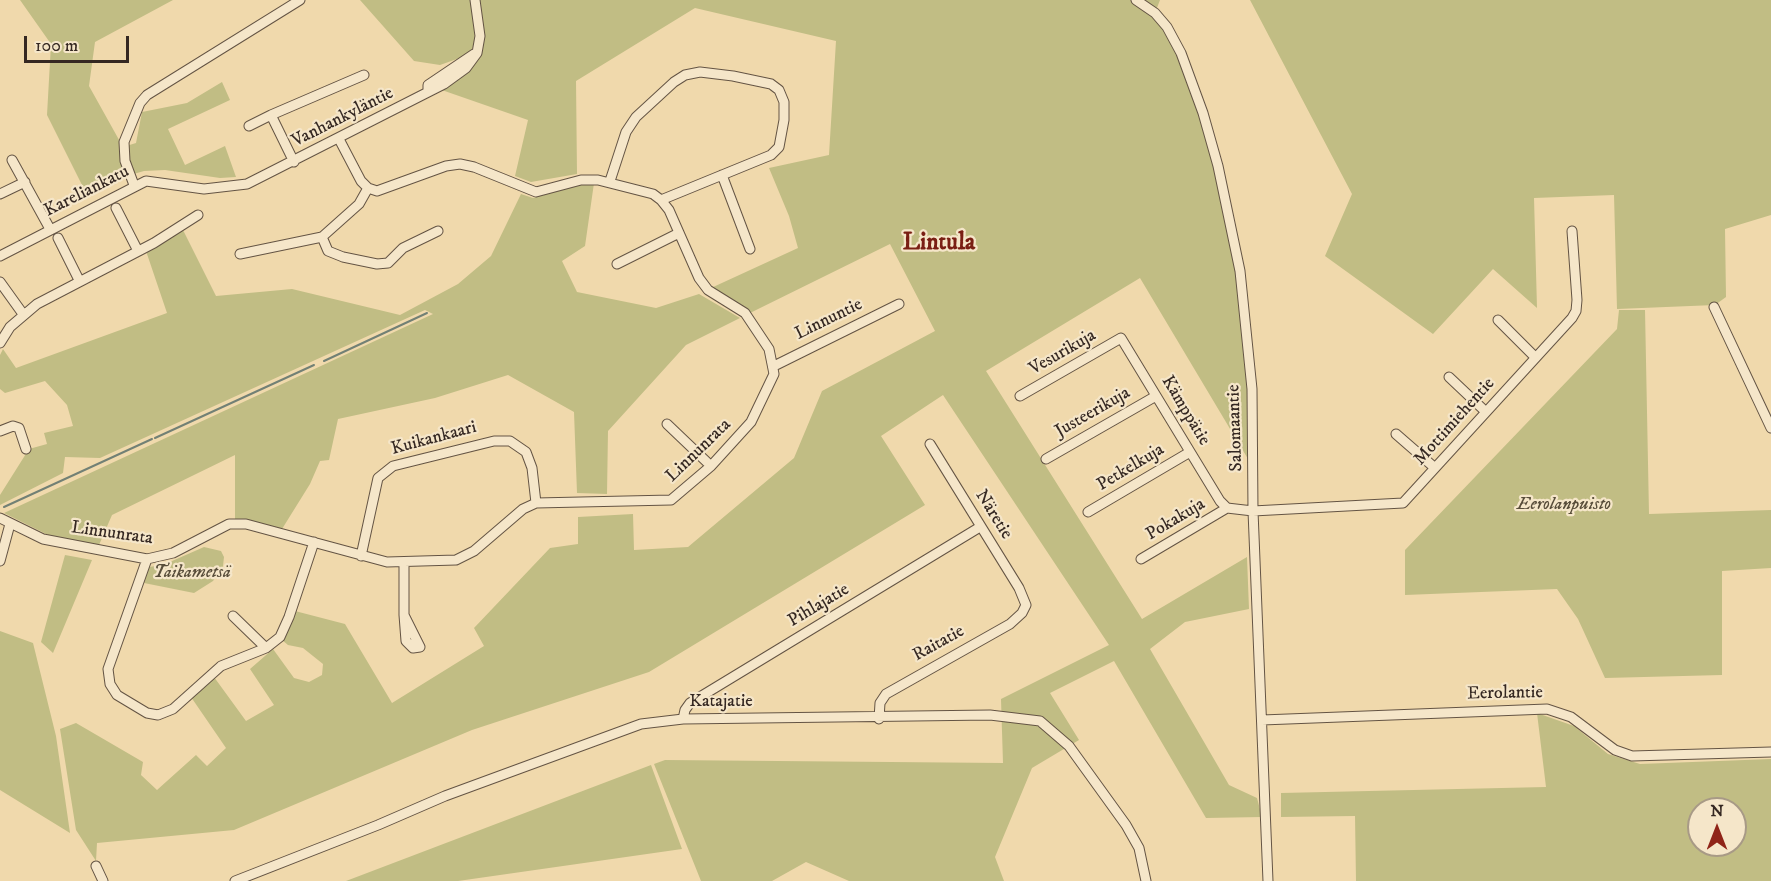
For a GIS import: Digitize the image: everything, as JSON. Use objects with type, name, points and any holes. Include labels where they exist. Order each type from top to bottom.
[{"type":"street","points":[[134,185],[125,161],[124,142],[140,102],[147,95],[300,0]]},
{"type":"street","points":[[428,92],[428,85],[477,53],[480,36],[475,0]]},
{"type":"street","name":"Salomaantie","points":[[1136,0],[1155,13],[1167,27],[1181,52],[1203,113],[1218,166],[1241,280],[1252,389],[1253,511],[1268,881]]},
{"type":"street","name":"Vanhankyläntie","points":[[230,187],[247,184],[294,162],[428,92],[465,68],[477,53]]},
{"type":"street","points":[[610,181],[626,132],[636,117],[674,82],[685,75],[700,72],[771,84],[779,90],[784,102],[784,120],[779,147],[771,155],[661,200]]},
{"type":"street","points":[[249,126],[364,75]]},
{"type":"street","points":[[271,115],[294,162]]},
{"type":"street","points":[[339,139],[368,188],[377,191],[446,166],[460,164],[474,167],[536,192],[581,180],[610,181],[652,194],[669,210],[699,278],[708,290],[750,318],[769,349],[774,366]]},
{"type":"street","points":[[12,160],[50,229]]},
{"type":"street","points":[[722,175],[750,249]]},
{"type":"street","name":"Kareliankatu","points":[[0,256],[134,185],[159,181],[204,189],[230,187]]},
{"type":"street","points":[[0,194],[25,182]]},
{"type":"street","points":[[240,254],[322,237],[359,204],[368,188]]},
{"type":"street","points":[[116,208],[138,251]]},
{"type":"street","points":[[0,343],[23,314],[79,280],[138,251],[198,215]]},
{"type":"street","points":[[322,237],[328,251],[343,258],[377,264],[388,263],[403,248],[438,231]]},
{"type":"street","name":"Mottimiehentie","points":[[1253,511],[1403,503],[1562,330],[1576,311],[1572,231]]},
{"type":"street","points":[[617,264],[679,233]]},
{"type":"street","points":[[58,238],[79,280]]},
{"type":"street","points":[[0,282],[23,314]]},
{"type":"street","name":"Linnuntie","points":[[774,366],[899,304]]},
{"type":"street","points":[[1714,307],[1771,428]]},
{"type":"street","points":[[1498,320],[1535,357]]},
{"type":"street","name":"Vesurikuja","points":[[1020,396],[1121,338]]},
{"type":"street","name":"Kämppätie","points":[[1121,338],[1220,501],[1227,508]]},
{"type":"street","name":"Linnunrata","points":[[0,518],[42,539],[147,559],[173,553],[229,524],[246,524],[360,555],[404,563],[461,559],[523,509],[536,503],[671,500],[711,466],[751,422],[771,383],[774,366]]},
{"type":"street","points":[[1449,377],[1486,412]]},
{"type":"street","name":"Justeerikuja","points":[[1046,459],[1156,396]]},
{"type":"street","points":[[667,424],[711,466]]},
{"type":"street","points":[[0,431],[14,426],[19,428],[26,449]]},
{"type":"street","points":[[1396,434],[1435,468]]},
{"type":"street","name":"Kuikankaari","points":[[360,555],[378,478],[393,466],[494,441],[510,441],[526,452],[532,468],[536,503]]},
{"type":"street","name":"Näretie","points":[[930,444],[1019,588],[1026,605]]},
{"type":"street","name":"Petkelkuja","points":[[1088,512],[1190,452]]},
{"type":"street","points":[[1227,508],[1253,511]]},
{"type":"street","name":"Pokakuja","points":[[1141,560],[1227,508]]},
{"type":"street","points":[[0,561],[10,524]]},
{"type":"street","name":"Pihlajatie","points":[[683,719],[690,703],[980,527]]},
{"type":"street","points":[[147,559],[108,669],[110,684],[117,695],[147,713],[158,715],[173,710],[221,666],[266,648],[280,637],[290,617],[314,542]]},
{"type":"street","points":[[404,563],[404,615]]},
{"type":"street","name":"Raitatie","points":[[879,718],[879,703],[886,694],[1010,624],[1022,613],[1026,605]]},
{"type":"street","points":[[233,615],[266,648]]},
{"type":"street","name":"Eerolantie","points":[[1262,720],[1547,709],[1571,717],[1615,750],[1632,756],[1771,752]]},
{"type":"street","name":"Katajatie","points":[[235,881],[445,796],[641,724],[683,719],[990,715],[1040,721],[1069,746],[1126,825],[1139,848],[1146,881]]},
{"type":"street","points":[[96,867],[103,881]]},
{"type":"green space","points":[[20,0],[173,0],[95,42],[89,86],[123,147],[136,143],[142,112],[187,103],[222,82],[230,100],[168,129],[185,165],[225,146],[236,177],[220,178],[165,170],[144,171],[130,175],[88,197],[47,115],[51,44]]},
{"type":"green space","points":[[360,0],[471,0],[475,38],[471,54],[440,65],[414,61]]},
{"type":"green space","points":[[474,0],[1160,0],[1155,13],[1181,53],[1203,113],[1240,271],[1254,469],[1140,278],[986,371],[1142,619],[1247,557],[1249,609],[1185,622],[1150,649],[1229,785],[1257,798],[1262,817],[1206,818],[1114,661],[1050,693],[1079,740],[1032,768],[995,857],[1004,881],[849,881],[806,862],[772,881],[701,881],[654,764],[665,760],[1003,763],[1001,699],[1109,645],[943,395],[881,436],[925,505],[649,672],[472,730],[234,830],[97,843],[96,861],[76,830],[60,729],[76,723],[143,762],[141,775],[157,790],[196,755],[207,766],[226,748],[191,697],[214,677],[246,721],[274,705],[250,669],[273,649],[294,678],[309,682],[322,675],[323,664],[303,648],[288,645],[282,640],[295,611],[345,624],[392,703],[484,646],[474,628],[550,548],[578,544],[578,517],[633,514],[634,550],[688,547],[794,458],[822,391],[935,331],[890,244],[750,313],[711,288],[798,248],[789,216],[769,168],[829,155],[836,41],[695,8],[576,81],[577,174],[531,182],[515,176],[528,120],[436,88],[477,53]]},
{"type":"green space","points":[[1250,0],[1771,0],[1771,215],[1725,229],[1726,297],[1715,305],[1617,309],[1614,195],[1534,198],[1537,308],[1493,269],[1433,334],[1325,256],[1352,194]]},
{"type":"green space","points":[[577,183],[594,183],[585,246],[562,261],[577,292],[656,308],[699,294],[740,318],[686,345],[608,431],[607,494],[577,493],[574,412],[508,375],[435,398],[338,419],[329,460],[320,461],[310,484],[282,529],[235,521],[235,455],[112,515],[99,545],[50,536],[4,513],[433,314],[425,310],[100,458],[65,457],[63,473],[0,505],[0,495],[29,449],[47,444],[44,433],[73,426],[67,405],[45,381],[5,393],[0,389],[0,355],[3,349],[16,368],[167,313],[146,251],[183,230],[216,296],[292,289],[400,315],[458,284],[491,256],[521,194],[533,198]]},
{"type":"green space","name":"Eerolanpuisto","points":[[1619,310],[1645,310],[1649,514],[1771,510],[1771,568],[1722,571],[1722,675],[1605,678],[1578,619],[1557,589],[1405,595],[1405,550],[1617,329]]},
{"type":"green space","name":"Taikametsä","points":[[204,547],[221,551],[224,557],[223,566],[213,581],[194,593],[144,583],[149,567],[163,565]]},
{"type":"green space","points":[[65,555],[92,560],[53,653],[41,642]]},
{"type":"green space","points":[[0,631],[33,643],[56,736],[70,833],[0,790]]},
{"type":"green space","points":[[1537,713],[1574,726],[1608,754],[1640,764],[1771,759],[1771,881],[1356,881],[1355,816],[1281,817],[1281,793],[1546,787]]},
{"type":"green space","points":[[651,765],[682,849],[458,881],[346,881]]},
{"type":"waterway","points":[[324,361],[427,313]]},
{"type":"waterway","points":[[155,438],[314,365]]},
{"type":"waterway","points":[[4,507],[152,439]]},
{"type":"district","name":"Lintula","points":[[939,244]]}]
